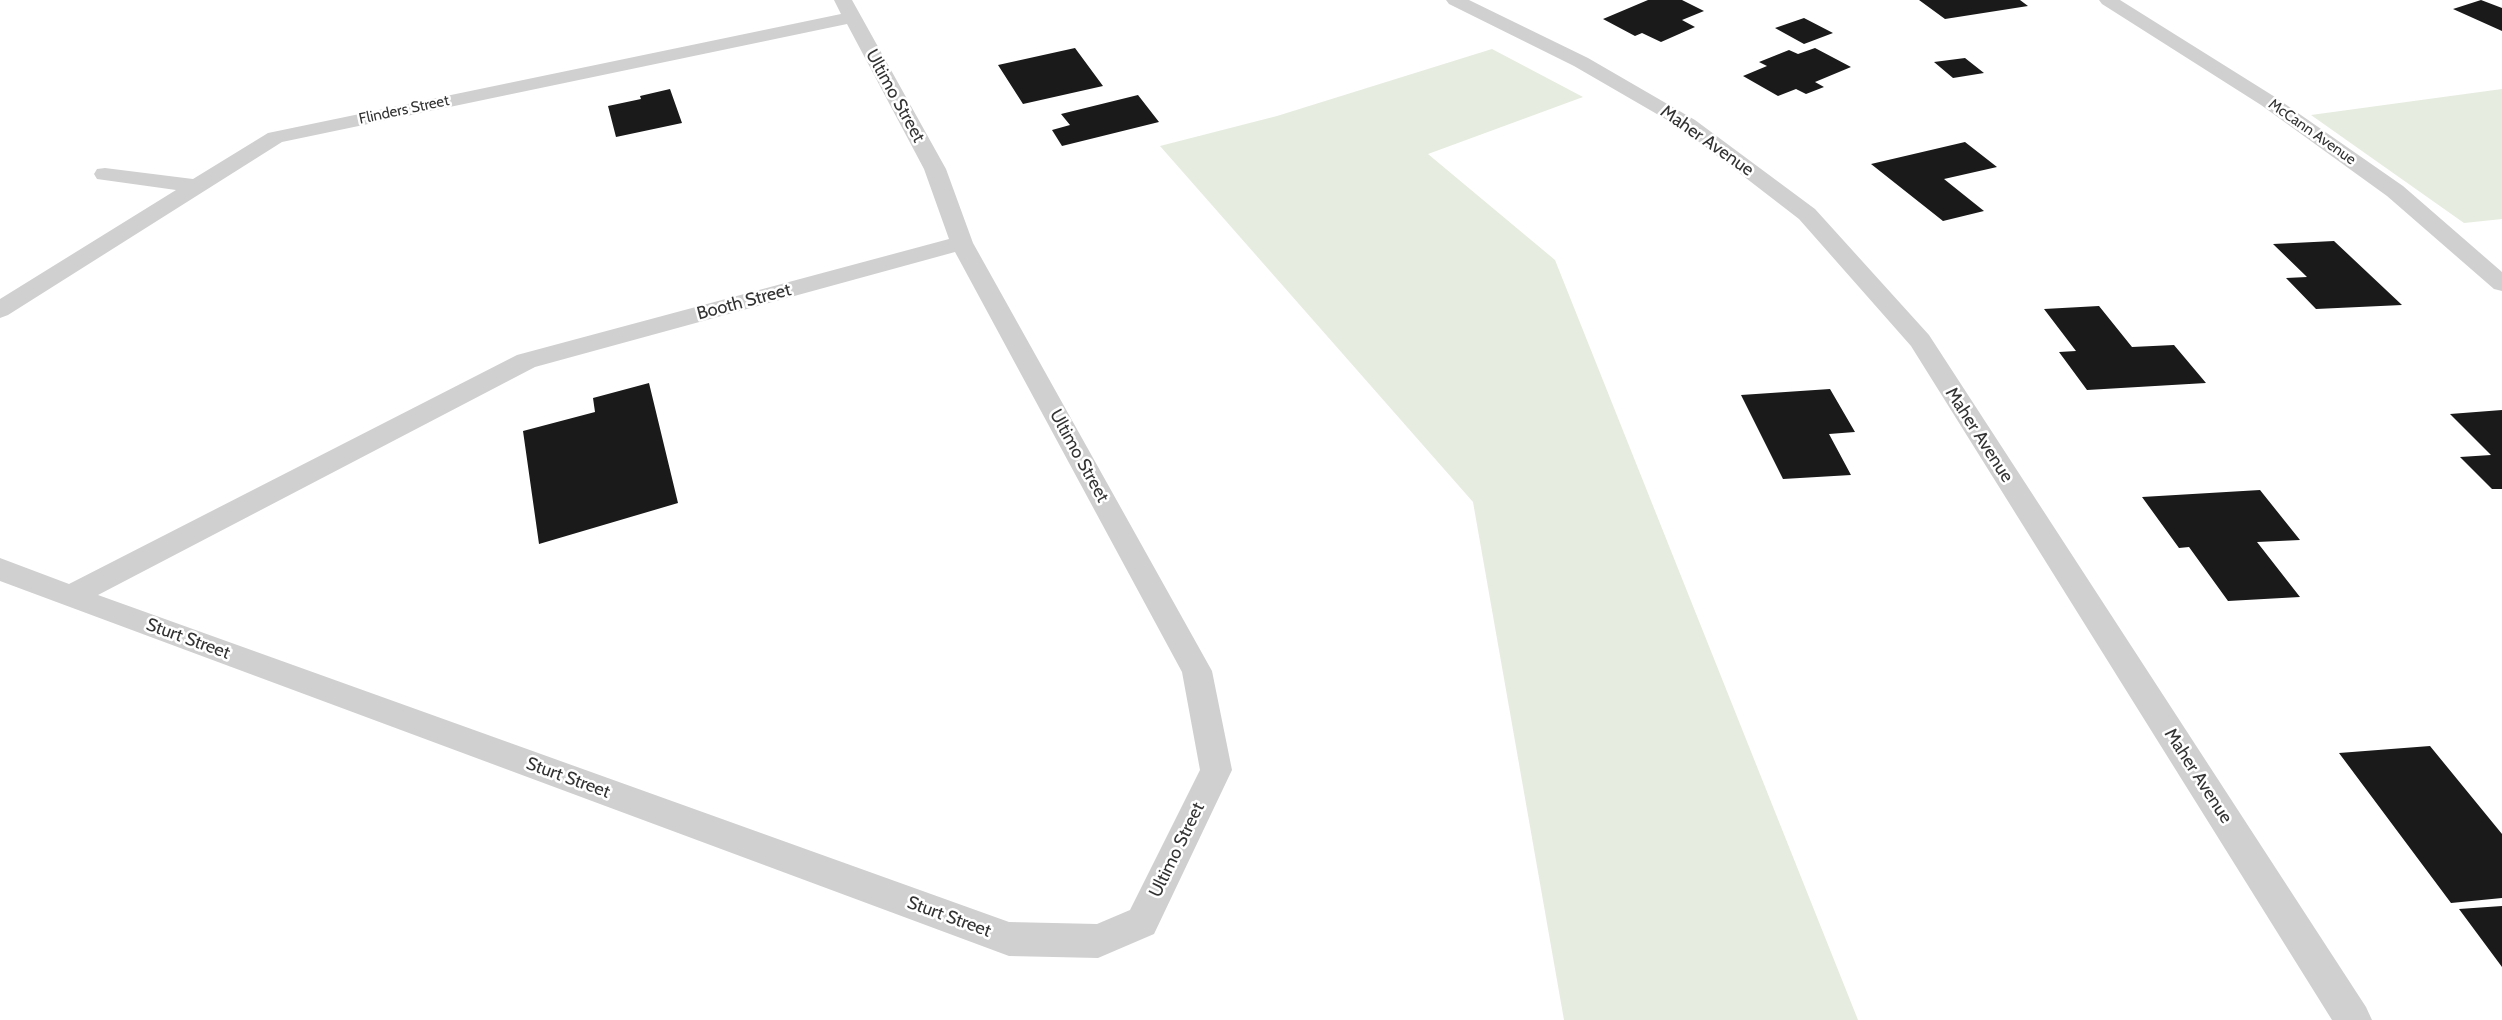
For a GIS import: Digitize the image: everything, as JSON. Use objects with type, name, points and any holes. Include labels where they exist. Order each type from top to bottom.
[{"type":"street","name":"Maher Avenue","points":[[1455,0],[1581,62],[1688,124],[1807,214],[1920,341],[2354,1020]]},
{"type":"street","name":"McCann Avenue","points":[[2108,0],[2268,101],[2396,191],[2502,284]]},
{"type":"street","name":"Flinders Street","points":[[0,310],[275,137],[848,9]]},
{"type":"street","name":"Ultimo Street","points":[[848,9],[935,169],[962,243],[1197,670],[1216,770],[1142,922]]},
{"type":"street","points":[[105,174],[195,186]]},
{"type":"street","name":"Booth Street","points":[[70,596],[526,361],[962,243]]},
{"type":"street","name":"Sturt Street","points":[[0,569],[1008,939],[1098,941],[1142,922]]},
{"type":"shaded area","points":[[1492,49],[1583,97],[1428,154],[1555,260],[1858,1020],[1564,1020],[1473,502],[1160,146],[1277,116]]},
{"type":"shaded area","points":[[2502,89],[2502,219],[2464,223],[2311,115]]},
{"type":"building","points":[[1648,0],[1682,0],[1704,11],[1682,20],[1695,27],[1661,42],[1642,33],[1635,36],[1603,19]]},
{"type":"building","points":[[1919,0],[2020,0],[2028,6],[1945,19]]},
{"type":"building","points":[[2481,0],[2502,8],[2502,31],[2453,9]]},
{"type":"building","points":[[1804,18],[1833,33],[1804,44],[1775,28]]},
{"type":"building","points":[[1075,48],[1103,86],[1023,104],[998,65]]},
{"type":"building","points":[[1815,48],[1851,67],[1815,82],[1824,87],[1806,94],[1796,89],[1778,96],[1743,76],[1767,66],[1759,62],[1789,50],[1798,54]]},
{"type":"building","points":[[1965,58],[1984,73],[1953,78],[1934,62]]},
{"type":"building","points":[[670,89],[682,123],[616,137],[608,106],[641,99],[640,96]]},
{"type":"building","points":[[1138,95],[1159,122],[1062,146],[1052,130],[1070,125],[1061,114]]},
{"type":"building","points":[[1965,142],[1997,167],[1944,179],[1984,211],[1943,221],[1871,164]]},
{"type":"building","points":[[2334,241],[2402,305],[2316,309],[2286,278],[2307,277],[2273,244]]},
{"type":"building","points":[[2099,306],[2132,347],[2174,345],[2206,383],[2087,390],[2059,352],[2076,351],[2044,309]]},
{"type":"building","points":[[649,383],[678,503],[539,544],[523,431],[595,412],[593,398]]},
{"type":"building","points":[[1830,389],[1855,432],[1829,434],[1851,475],[1783,479],[1741,395]]},
{"type":"building","points":[[2502,410],[2502,489],[2492,489],[2460,457],[2491,455],[2450,414]]},
{"type":"building","points":[[2260,490],[2300,540],[2257,542],[2300,597],[2228,601],[2189,547],[2179,548],[2142,497]]},
{"type":"building","points":[[2430,746],[2502,834],[2502,898],[2451,903],[2339,753]]},
{"type":"building","points":[[2502,906],[2502,967],[2459,909]]}]
